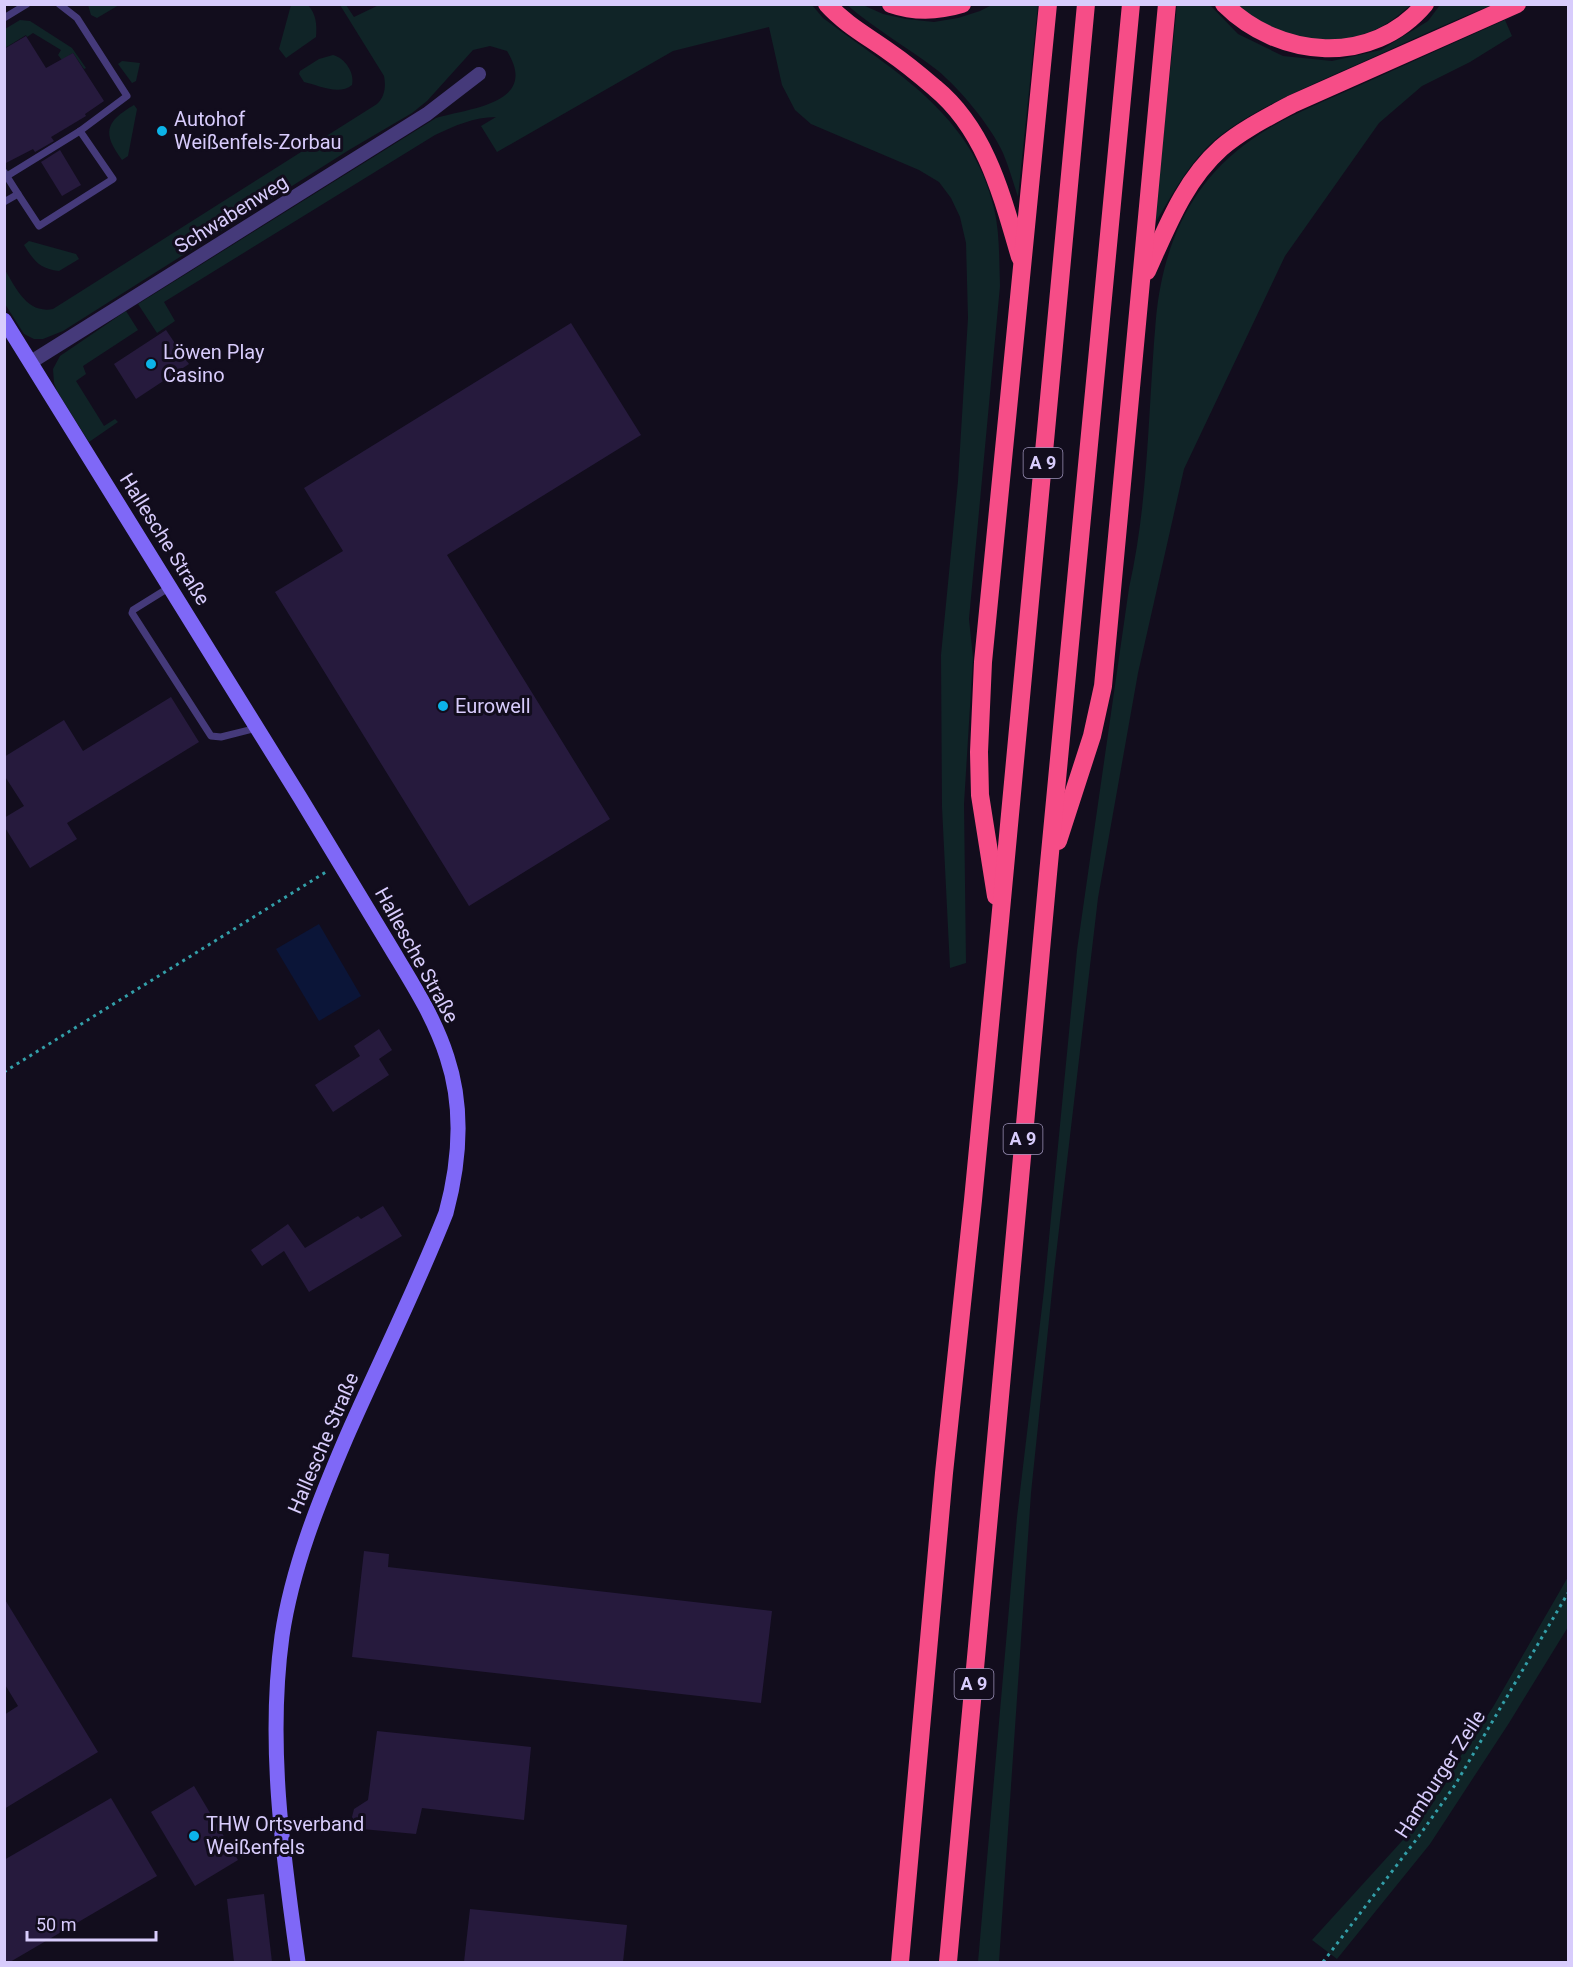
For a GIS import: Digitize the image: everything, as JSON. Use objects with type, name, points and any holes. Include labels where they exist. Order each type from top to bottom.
[{"type":"highway","points":[[827,4],[861,34],[889,52],[937,89],[957,110],[982,147],[1004,205],[1022,264]]},
{"type":"highway","points":[[891,4],[918,10],[936,10],[962,4]]},
{"type":"highway","points":[[1000,921],[980,795],[979,752],[983,662],[1048,4]]},
{"type":"highway","name":"A 9","points":[[900,1962],[944,1473],[974,1200],[1086,4]]},
{"type":"highway","name":"A 9","points":[[948,1962],[1131,4]]},
{"type":"highway","points":[[1048,874],[1092,736],[1102,686],[1167,4]]},
{"type":"highway","points":[[1224,4],[1236,16],[1267,36],[1294,45],[1322,49],[1341,48],[1377,38],[1407,21],[1425,4]]},
{"type":"highway","points":[[1142,283],[1183,194],[1221,148],[1261,121],[1292,104],[1517,4]]},
{"type":"street","name":"Schwabenweg","points":[[31,362],[427,114],[479,74]]},
{"type":"street","name":"Hallesche Straße","points":[[4,320],[415,988],[437,1030],[447,1056],[457,1098],[458,1151],[446,1213],[322,1494],[301,1557],[282,1636],[276,1758],[283,1845],[298,1962]]},
{"type":"lane","points":[[4,18],[27,4]]},
{"type":"lane","points":[[59,4],[77,18],[127,96],[80,131],[6,174],[39,226],[113,179],[80,131]]},
{"type":"lane","points":[[4,202],[18,194]]},
{"type":"lane","points":[[170,587],[134,610],[132,614],[211,736],[221,737],[257,728]]},
{"type":"path","points":[[4,1072],[340,863]]},
{"type":"path","name":"Hamburger Zeile","points":[[1323,1962],[1455,1785],[1569,1593]]},
{"type":"green space","points":[[88,4],[119,5],[97,18],[91,15]]},
{"type":"green space","points":[[381,4],[812,5],[823,18],[903,77],[927,98],[968,146],[983,175],[994,208],[1000,286],[969,619],[973,658],[964,804],[966,963],[950,968],[942,807],[941,655],[958,481],[968,318],[966,243],[960,217],[951,198],[939,182],[919,170],[811,124],[795,110],[782,85],[769,27],[673,51],[497,152],[481,126],[496,117],[472,120],[435,135],[164,302],[175,321],[157,333],[138,304],[436,118],[482,106],[508,93],[514,82],[515,69],[507,51],[490,46],[473,50],[427,101],[412,113],[349,150],[63,331],[43,339],[34,339],[24,334],[5,304],[5,270],[18,292],[29,304],[36,308],[53,309],[377,104],[384,91],[384,76],[340,5],[346,5],[354,17]]},
{"type":"green space","points":[[291,5],[308,5],[311,8],[315,20],[316,37],[286,58],[279,49]]},
{"type":"green space","points":[[847,5],[863,5],[883,14],[934,22],[958,18],[992,5],[1038,5],[1018,197],[998,142],[964,97],[937,70]]},
{"type":"green space","points":[[1177,5],[1210,5],[1238,34],[1283,56],[1332,61],[1381,50],[1428,21],[1440,5],[1492,5],[1298,91],[1230,128],[1197,158],[1154,225]]},
{"type":"green space","points":[[1236,5],[1411,5],[1389,22],[1370,32],[1350,38],[1330,40],[1290,35],[1270,28],[1252,18]]},
{"type":"green space","points":[[20,20],[30,21],[72,48],[86,68],[84,69],[73,53],[62,60],[58,55],[61,50],[33,33],[5,48],[5,29]]},
{"type":"green space","points":[[1505,20],[1512,36],[1470,62],[1422,86],[1379,123],[1285,256],[1184,469],[1138,673],[1098,898],[1054,1272],[1031,1493],[999,1962],[978,1962],[1017,1517],[1044,1290],[1077,950],[1129,588],[1141,521],[1156,318],[1165,265],[1183,218],[1196,196],[1211,176],[1251,140],[1302,111]]},
{"type":"green space","points":[[333,55],[341,59],[348,67],[353,80],[352,85],[335,90],[304,82],[299,74],[300,71],[319,59]]},
{"type":"green space","points":[[122,61],[140,63],[136,81],[132,83],[118,64]]},
{"type":"green space","points":[[134,105],[137,109],[128,156],[122,160],[111,142],[110,129],[117,117]]},
{"type":"green space","points":[[29,241],[76,254],[79,259],[59,271],[47,268],[34,260],[24,245]]},
{"type":"green space","points":[[126,311],[138,330],[83,366],[86,374],[76,381],[104,426],[115,419],[118,422],[89,442],[57,391],[53,369],[60,356]]},
{"type":"green space","points":[[1568,1577],[1568,1627],[1430,1844],[1337,1959],[1312,1940],[1412,1830],[1493,1707]]},
{"type":"water","points":[[319,924],[361,996],[319,1021],[276,949]]},
{"type":"building","points":[[26,36],[46,68],[73,53],[104,101],[85,114],[86,116],[51,137],[54,141],[35,152],[33,149],[4,164],[4,49]]},
{"type":"building","points":[[60,150],[81,185],[62,196],[41,162]]},
{"type":"building","name":"Eurowell","points":[[571,323],[641,435],[447,555],[610,819],[469,906],[275,592],[343,551],[304,488]]},
{"type":"building","name":"Löwen Play Casino","points":[[166,330],[189,364],[136,399],[114,364]]},
{"type":"building","points":[[171,697],[199,742],[67,823],[77,839],[30,868],[4,826],[4,818],[24,806],[4,775],[4,757],[64,720],[83,751]]},
{"type":"building","points":[[379,1029],[392,1050],[379,1059],[389,1075],[333,1112],[315,1085],[360,1056],[354,1046]]},
{"type":"building","points":[[383,1206],[402,1236],[309,1292],[284,1251],[262,1266],[251,1250],[288,1224],[305,1248],[358,1216],[361,1219]]},
{"type":"building","points":[[364,1551],[389,1554],[388,1567],[772,1611],[761,1703],[352,1657]]},
{"type":"building","points":[[4,1598],[98,1752],[4,1809],[4,1715],[18,1706],[4,1683]]},
{"type":"building","points":[[377,1731],[531,1747],[524,1820],[422,1808],[416,1834],[362,1829],[352,1817],[354,1809],[368,1800]]},
{"type":"building","name":"THW Ortsverband Weißenfels","points":[[194,1786],[238,1860],[195,1886],[151,1812]]},
{"type":"building","points":[[111,1798],[157,1876],[10,1962],[4,1962],[4,1860]]},
{"type":"building","points":[[264,1894],[272,1962],[234,1962],[227,1899]]},
{"type":"building","points":[[470,1909],[627,1925],[623,1962],[464,1962]]},
{"type":"place","name":"Autohof Weißenfels-Zorbau","points":[[162,131]]},
{"type":"place","name":"Löwen Play Casino","points":[[151,364]]},
{"type":"place","name":"Eurowell","points":[[443,706]]},
{"type":"place","name":"THW Ortsverband Weißenfels","points":[[194,1836]]}]
